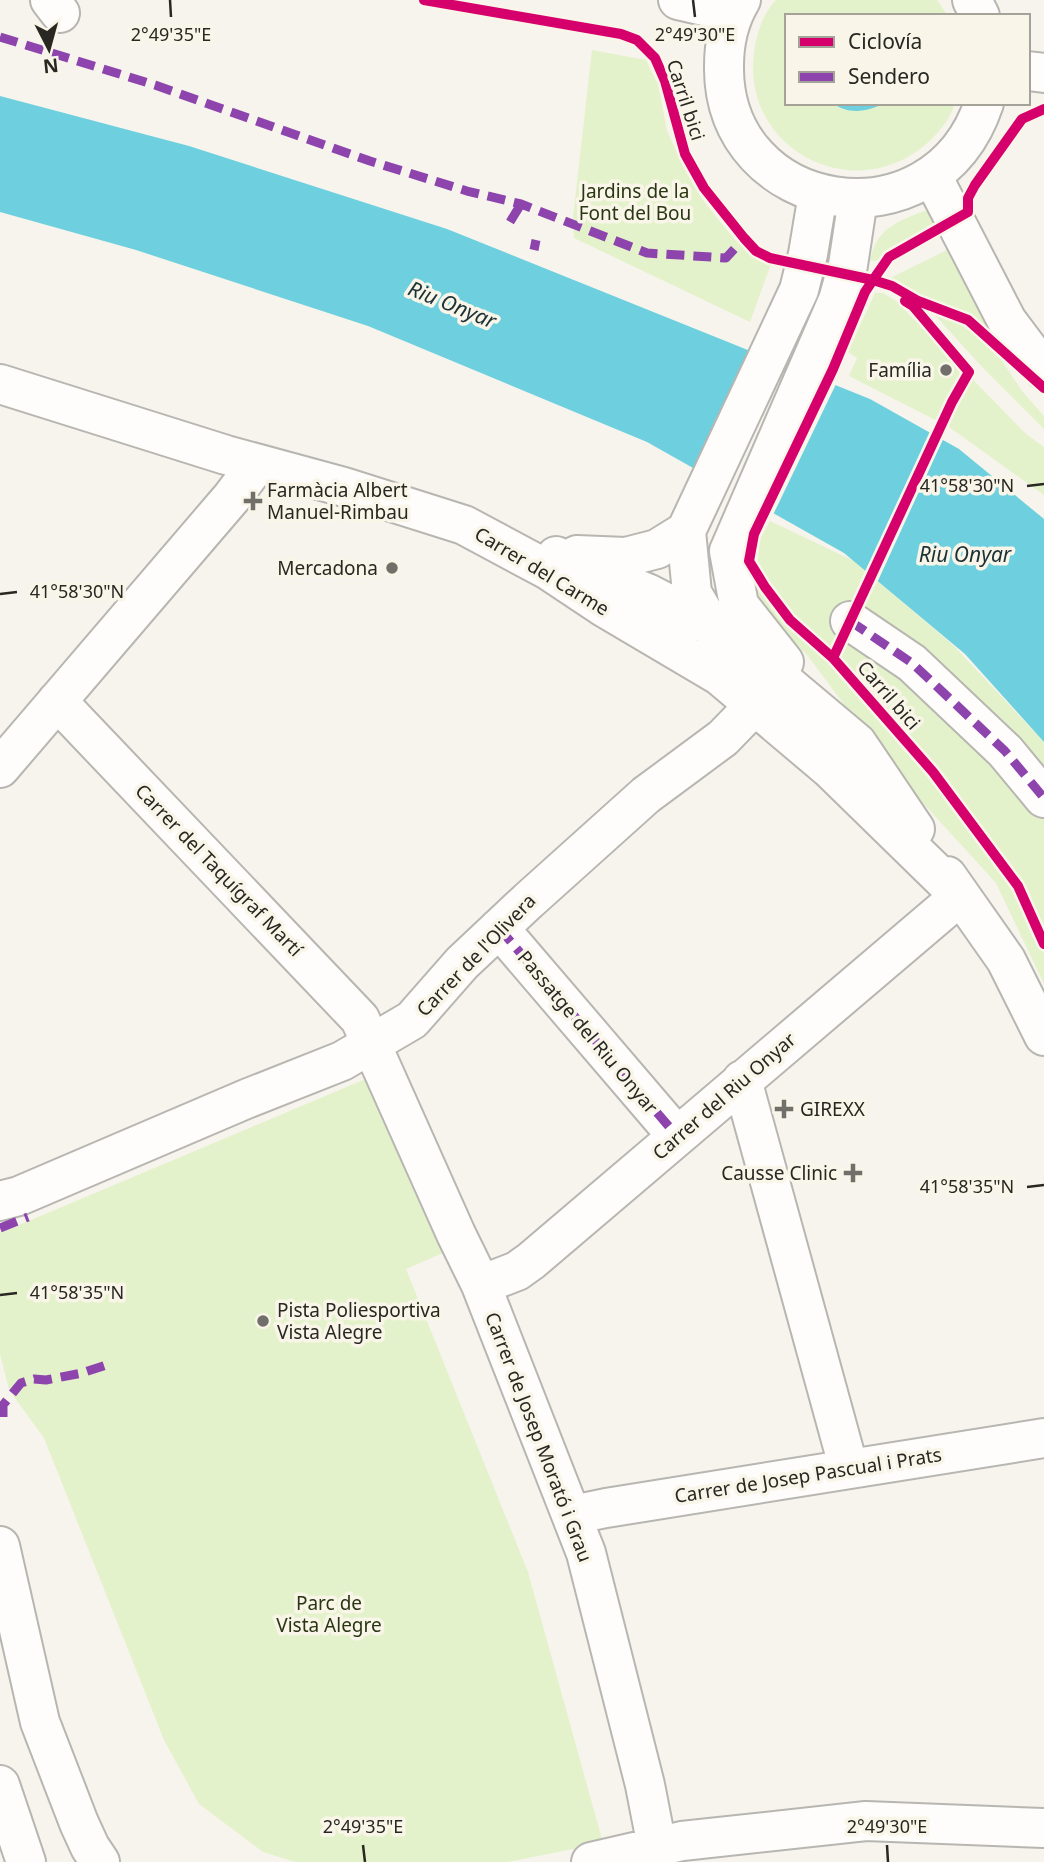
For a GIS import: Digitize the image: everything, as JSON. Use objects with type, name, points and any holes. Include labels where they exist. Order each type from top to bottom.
[{"type":"street","points":[[678,0],[737,7],[724,47],[724,79],[729,106],[741,133],[773,170],[818,194],[858,199],[895,194],[932,176],[952,159],[967,141],[983,105]]},
{"type":"street","points":[[932,176],[1007,321],[1044,370]]},
{"type":"street","points":[[818,194],[806,265],[799,289],[687,531],[690,578],[692,593],[726,651],[842,758],[888,826]]},
{"type":"street","points":[[551,563],[634,597],[690,578],[729,551],[838,300],[848,265],[858,199]]},
{"type":"street","name":"Carrer del Carme","points":[[0,384],[257,464],[385,499],[464,525],[551,563],[604,608],[720,676],[830,769],[960,896]]},
{"type":"street","points":[[0,768],[232,497],[257,464]]},
{"type":"street","points":[[551,563],[626,557],[657,549],[687,531]]},
{"type":"street","points":[[729,551],[739,605],[775,653],[857,743]]},
{"type":"street","name":"Carrer del Carme","points":[[647,593],[711,626],[751,654],[857,743],[1006,960],[1044,1036]]},
{"type":"street","points":[[850,621],[912,663],[1005,751],[1044,798]]},
{"type":"street","name":"Carrer del Taquígraf Martí","points":[[57,701],[360,1019],[372,1045]]},
{"type":"street","name":"Carrer de l'Olivera","points":[[0,1201],[19,1196],[342,1061],[412,1020],[463,963],[499,928],[636,804],[723,738],[754,706]]},
{"type":"street","name":"Carrer del Riu Onyar","points":[[481,1285],[517,1271],[531,1261],[960,896]]},
{"type":"street","name":"Passatge del Riu Onyar","points":[[499,928],[677,1136]]},
{"type":"street","name":"Carrer de Josep Morató i Grau","points":[[372,1045],[481,1285],[586,1553],[659,1854]]},
{"type":"street","points":[[742,1080],[849,1469]]},
{"type":"street","name":"Carrer de Josep Pascual i Prats","points":[[572,1516],[606,1508],[1044,1438]]},
{"type":"street","points":[[2,1562],[40,1722],[79,1823],[100,1862]]},
{"type":"street","points":[[0,1785],[26,1862]]},
{"type":"street","points":[[591,1862],[659,1854],[682,1841],[866,1821],[1044,1828]]},
{"type":"green space","points":[[776,0],[937,0],[947,14],[785,14],[785,105],[954,105],[950,115],[924,146],[895,163],[865,170],[835,168],[807,158],[783,140],[765,116],[755,87],[756,39],[771,5]]},
{"type":"green space","name":"Jardins de la Font del Bou","points":[[592,50],[646,60],[658,84],[667,131],[702,199],[735,240],[771,264],[750,322],[574,238],[573,217]]},
{"type":"green space","points":[[927,210],[935,212],[940,221],[886,254],[883,260],[870,261],[883,233],[898,222]]},
{"type":"green space","points":[[951,248],[996,329],[994,349],[1022,391],[1044,416],[1044,429],[920,299],[892,281],[892,277]]},
{"type":"green space","points":[[875,293],[883,293],[896,301],[1026,434],[1044,447],[1044,495],[949,427],[849,376],[857,358],[848,352]]},
{"type":"green space","points":[[770,521],[854,561],[953,645],[1044,742],[1044,984],[996,883],[891,768],[808,656],[762,610],[755,588],[760,539]]},
{"type":"green space","name":"Parc de Vista Alegre","points":[[368,1078],[445,1252],[406,1269],[528,1572],[603,1843],[508,1862],[295,1862],[263,1852],[199,1804],[164,1740],[44,1438],[9,1390],[0,1354],[0,1233]]},
{"type":"water","name":"Riu Onyar","points":[[0,96],[189,146],[447,229],[870,399],[959,449],[1044,519],[1044,742],[965,654],[844,553],[647,442],[368,326],[136,250],[0,212]]},
{"type":"water","points":[[835,105],[880,105],[858,111]]},
{"type":"pier","points":[[762,352],[837,382],[772,517],[701,476]]},
{"type":"pier","points":[[931,430],[944,437],[876,585],[864,575]]},
{"type":"marked path","points":[[0,37],[155,85],[370,161],[467,191],[521,204],[647,253],[726,258],[748,234]]},
{"type":"marked path","points":[[510,222],[521,204]]},
{"type":"marked path","points":[[534,250],[536,240]]},
{"type":"marked path","points":[[850,621],[912,663],[1005,751],[1044,798]]},
{"type":"marked path","points":[[499,928],[677,1136]]},
{"type":"marked path","points":[[0,1228],[28,1217]]},
{"type":"marked path","points":[[3,1417],[3,1405],[21,1383],[82,1373],[106,1365]]},
{"type":"cycle path","name":"Carril bici","points":[[424,0],[621,34],[637,40],[655,58],[665,81],[685,154],[704,188],[756,251],[770,258],[892,286],[918,301],[968,320],[1044,388]]},
{"type":"cycle path","name":"Carril bici","points":[[1044,109],[1022,119],[975,185],[968,198],[968,212],[889,257],[865,292],[833,369],[754,534],[749,561],[790,620],[833,658],[933,772],[1018,886],[1044,944]]},
{"type":"cycle path","points":[[833,658],[952,402],[969,372],[913,306],[905,301]]},
{"type":"place","name":"Família","points":[[946,370]]},
{"type":"place","name":"Farmàcia Albert Manuel-Rimbau","points":[[253,501]]},
{"type":"place","name":"Mercadona","points":[[392,568]]},
{"type":"place","name":"GIREXX","points":[[784,1109]]},
{"type":"place","name":"Causse Clinic","points":[[853,1173]]},
{"type":"place","name":"Pista Poliesportiva Vista Alegre","points":[[263,1321]]}]
